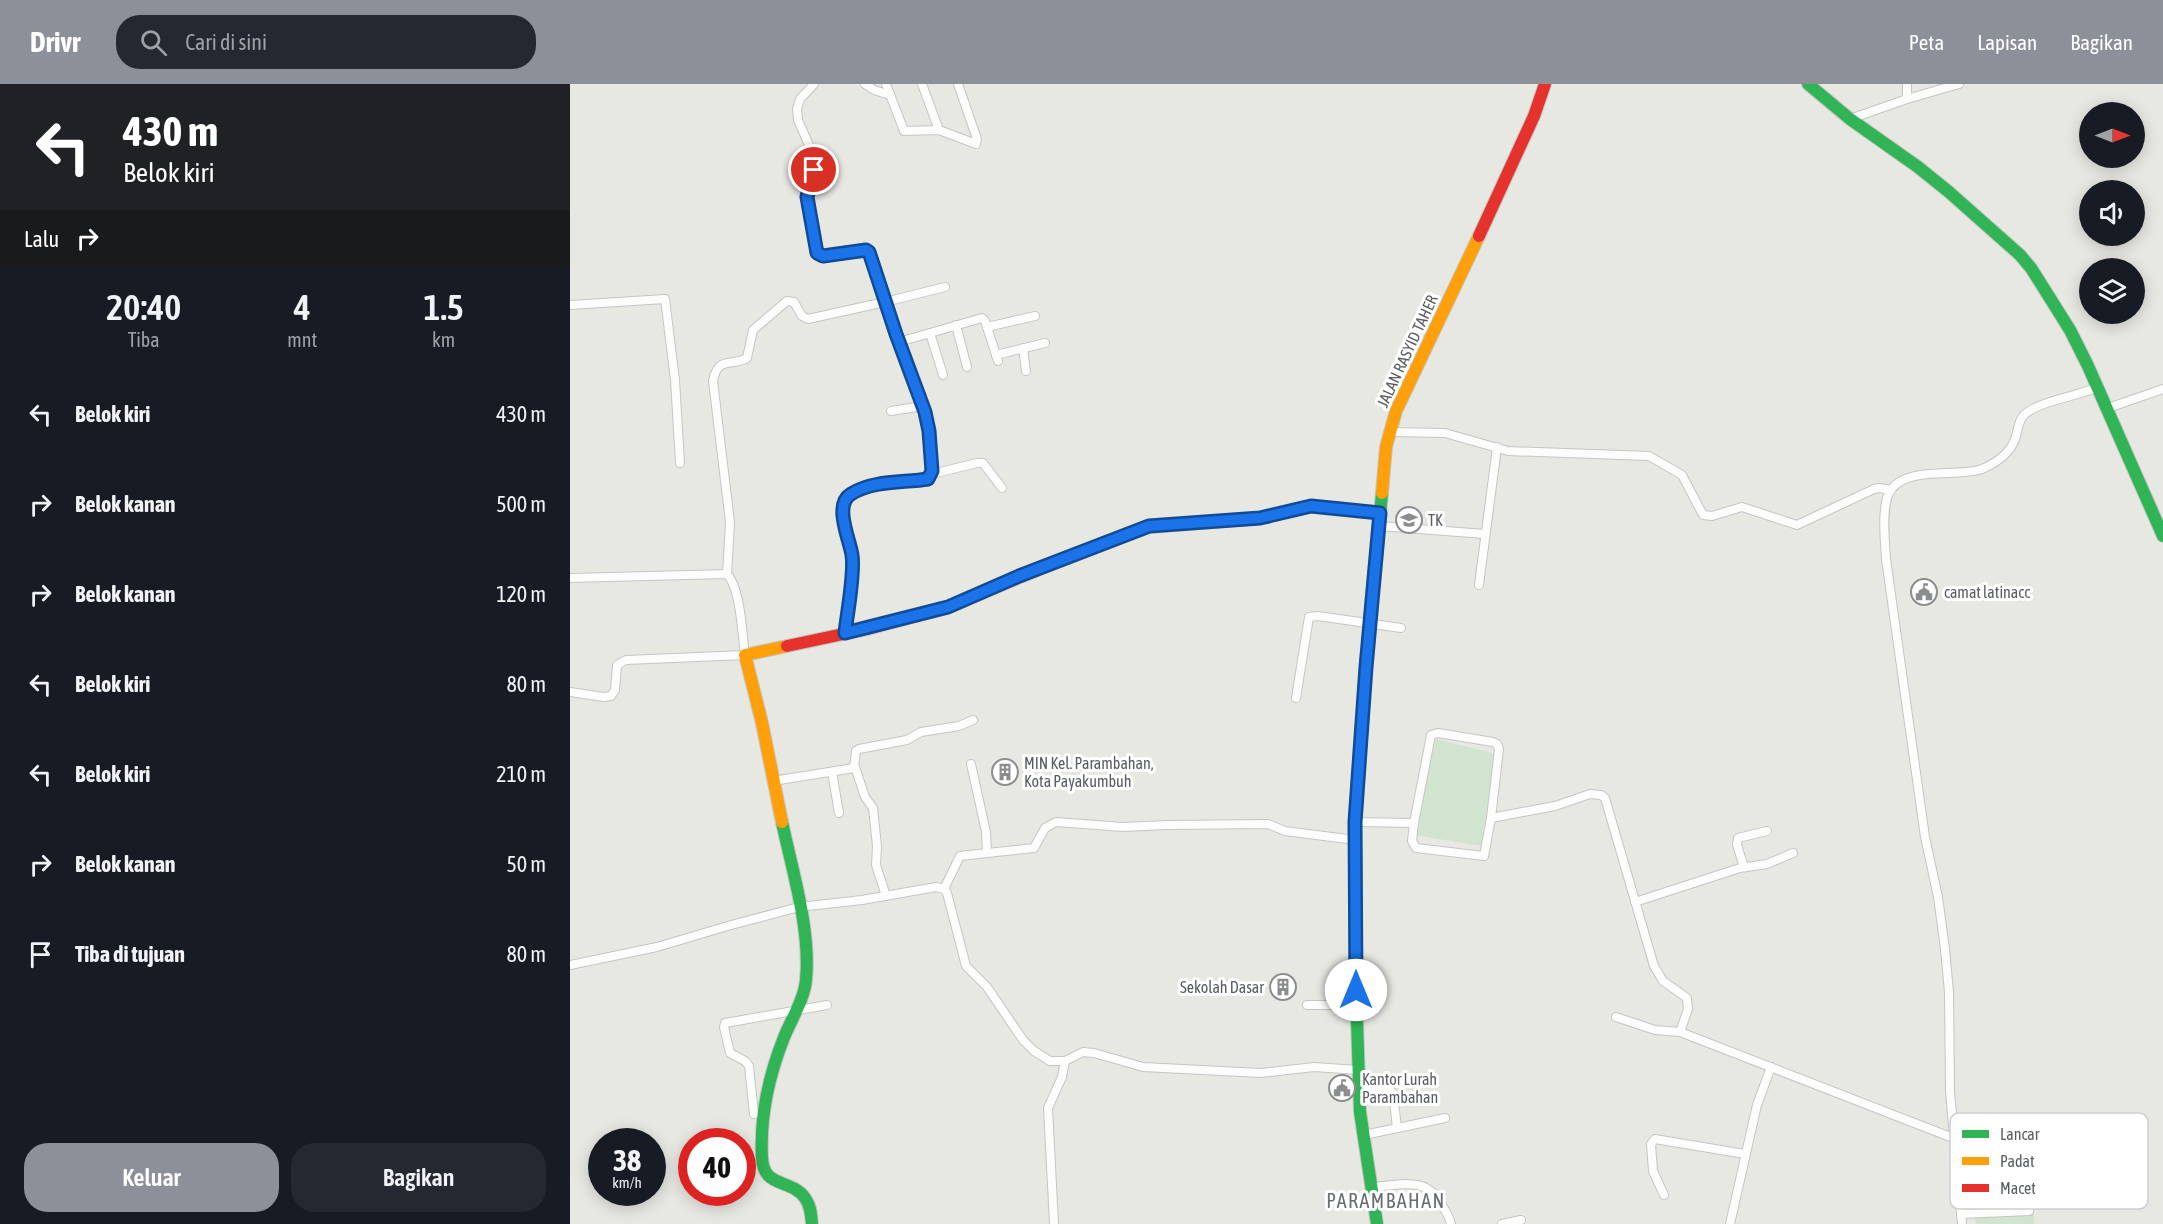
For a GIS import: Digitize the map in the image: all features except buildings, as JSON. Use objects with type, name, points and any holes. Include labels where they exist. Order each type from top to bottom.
[{"type":"street","points":[[813,84],[800,99],[797,109],[798,120],[812,152],[814,163],[807,197],[816,250],[823,256],[867,250],[870,254],[923,406],[929,431],[932,474]]},
{"type":"street","points":[[865,84],[890,95]]},
{"type":"street","points":[[886,84],[904,131],[939,130],[975,144],[978,143],[958,84]]},
{"type":"street","points":[[922,84],[939,130]]},
{"type":"street","name":"JALAN RASYID TAHER","points":[[1377,1224],[1359,1089],[1355,822],[1370,625],[1389,432],[1396,411],[1504,183],[1534,116],[1545,84]]},
{"type":"street","points":[[1808,84],[1850,119],[1918,167],[2020,255],[2044,286],[2070,330],[2108,408],[2163,536]]},
{"type":"street","points":[[1906,84],[1907,99]]},
{"type":"street","points":[[1850,119],[1959,84]]},
{"type":"street","points":[[812,1224],[812,1212],[804,1194],[767,1177],[763,1170],[762,1158],[770,1083],[780,1047],[803,992],[806,978],[799,907],[757,696],[745,656],[737,597],[731,578],[727,574],[730,522],[713,381],[717,369],[729,361],[741,361],[747,358],[753,330],[787,301],[794,302],[802,316],[808,319],[945,287]]},
{"type":"street","points":[[570,305],[664,299],[675,380],[680,463]]},
{"type":"street","points":[[987,327],[1035,316]]},
{"type":"street","points":[[899,342],[982,318],[986,321],[997,358],[1045,343]]},
{"type":"street","points":[[956,325],[967,367]]},
{"type":"street","points":[[930,333],[943,375]]},
{"type":"street","points":[[1023,348],[1026,371]]},
{"type":"street","points":[[1952,1113],[1948,1047],[1949,992],[1945,949],[1938,897],[1925,837],[1886,559],[1886,515],[1889,493],[1907,479],[1917,476],[1968,472],[1983,468],[2009,451],[2023,416],[2034,408],[2080,395],[2098,387]]},
{"type":"street","points":[[2108,408],[2163,389]]},
{"type":"street","points":[[891,411],[923,406]]},
{"type":"street","points":[[1389,432],[1445,433],[1508,451],[1653,457],[1683,475],[1703,514],[1712,516],[1742,507],[1794,526],[1874,489],[1891,490]]},
{"type":"street","points":[[1479,585],[1497,447]]},
{"type":"street","points":[[845,633],[853,561],[844,519],[844,503],[847,498],[857,491],[885,483],[924,480],[932,474],[977,463],[983,464],[1002,488]]},
{"type":"street","points":[[570,692],[611,696],[615,690],[617,665],[626,660],[745,656],[948,607],[1019,576],[1149,526],[1260,518],[1311,506],[1380,513]]},
{"type":"street","points":[[1379,526],[1485,534]]},
{"type":"street","points":[[570,578],[727,574]]},
{"type":"street","points":[[1296,698],[1309,617],[1318,616],[1401,628]]},
{"type":"street","points":[[886,896],[876,865],[877,846],[873,808],[865,797],[855,767],[856,752],[859,749],[907,740],[921,732],[959,726],[973,720]]},
{"type":"street","points":[[1436,733],[1497,744],[1491,818],[1485,853],[1482,856],[1416,848],[1412,842],[1414,823],[1429,738],[1436,733]]},
{"type":"street","points":[[971,764],[987,838],[987,853]]},
{"type":"street","points":[[773,781],[855,767]]},
{"type":"street","points":[[832,772],[839,813]]},
{"type":"street","points":[[1491,818],[1555,806],[1590,794],[1602,795],[1607,803],[1656,971],[1663,981],[1685,995],[1688,1002],[1680,1032]]},
{"type":"street","points":[[944,890],[960,856],[1034,848],[1045,828],[1056,822],[1123,827],[1268,824],[1285,831],[1355,840]]},
{"type":"street","points":[[1355,822],[1414,823]]},
{"type":"street","points":[[1744,867],[1737,845],[1738,837],[1767,831]]},
{"type":"street","points":[[1635,902],[1744,867],[1767,864],[1793,853]]},
{"type":"street","points":[[570,965],[657,947],[799,907],[886,896],[936,886],[944,890],[949,898],[964,959],[970,972],[983,982],[1029,1046],[1050,1061],[1065,1061],[1083,1052],[1143,1067],[1261,1073],[1314,1067],[1358,1070]]},
{"type":"street","points":[[754,1114],[749,1066],[745,1060],[730,1053],[724,1025],[727,1022],[827,1005]]},
{"type":"street","points":[[1307,1005],[1356,1005]]},
{"type":"street","points":[[1616,1017],[1655,1030],[1680,1032],[1950,1137]]},
{"type":"street","points":[[1054,1224],[1048,1108],[1062,1077],[1065,1061]]},
{"type":"street","points":[[1730,1224],[1757,1105],[1771,1067]]},
{"type":"street","points":[[1359,1089],[1385,1088],[1393,1093],[1397,1128]]},
{"type":"street","points":[[1364,1135],[1445,1118]]},
{"type":"street","points":[[1664,1195],[1653,1171],[1651,1144],[1655,1139],[1745,1154]]},
{"type":"street","points":[[1372,1187],[1417,1184],[1432,1189],[1439,1198],[1451,1224]]},
{"type":"street","points":[[1960,1209],[1962,1224]]},
{"type":"street","points":[[1961,1214],[2029,1211]]},
{"type":"street","points":[[1502,1224],[1521,1220]]},
{"type":"green space","points":[[1436,739],[1496,754],[1482,846],[1414,835]]},
{"type":"green space","points":[[1973,1209],[2033,1209],[2034,1224],[1976,1224]]},
{"type":"traffic: fast","points":[[1808,84],[1850,119],[1949,192],[2020,255],[2031,268],[2070,330],[2088,366],[2163,536]]},
{"type":"traffic: fast","points":[[1377,1224],[1360,1112],[1356,990],[1355,822],[1382,493]]},
{"type":"traffic: fast","points":[[1054,563],[1149,527],[1260,518],[1311,506],[1380,513]]},
{"type":"traffic: fast","points":[[782,822],[803,921],[806,941],[806,980],[803,996],[783,1040],[770,1083],[762,1127],[762,1157],[767,1174],[772,1179],[793,1188],[805,1198],[810,1207],[812,1224]]},
{"type":"traffic: slow","points":[[1382,493],[1386,447],[1396,411],[1479,236]]},
{"type":"traffic: slow","points":[[782,822],[762,723],[745,655],[787,646]]},
{"type":"traffic: jam","points":[[1479,236],[1534,116],[1545,84]]},
{"type":"traffic: jam","points":[[787,646],[867,629],[948,607],[1054,563]]},
{"type":"place","name":"TK","points":[[1409,520]]},
{"type":"place","name":"camat latinacc","points":[[1924,592]]},
{"type":"place","name":"MIN Kel. Parambahan, Kota Payakumbuh","points":[[1005,772]]},
{"type":"place","name":"Sekolah Dasar","points":[[1283,987]]},
{"type":"place","name":"Kantor Lurah Parambahan","points":[[1342,1088]]},
{"type":"district","name":"PARAMBAHAN","points":[[1386,1200]]},
{"type":"route","points":[[814,170],[807,197],[817,253],[823,256],[866,250],[869,252],[925,412],[931,455],[932,474],[928,479],[892,481],[857,491],[850,494],[844,503],[846,533],[853,561],[845,633],[948,607],[1019,576],[1149,526],[1260,518],[1311,506],[1380,513],[1355,822],[1356,990]]}]
